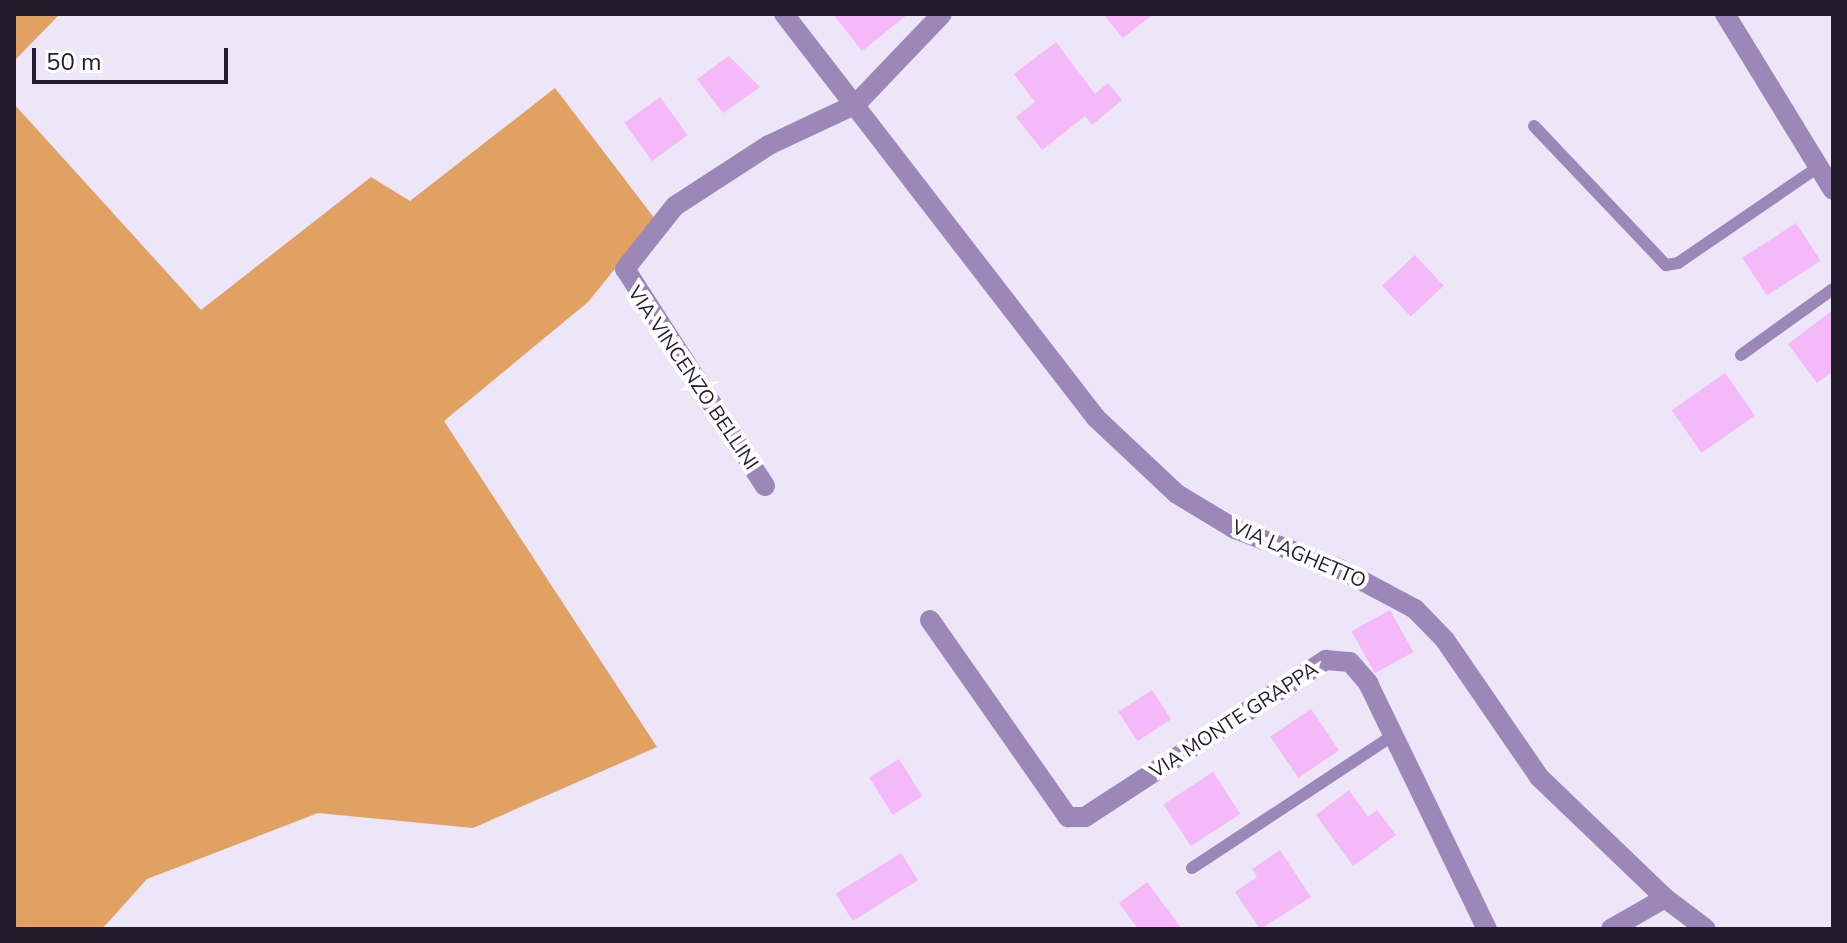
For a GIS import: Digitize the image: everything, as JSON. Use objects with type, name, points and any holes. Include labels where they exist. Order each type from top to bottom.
[{"type":"street","name":"VIA LAGHETTO","points":[[784,14],[1096,418],[1177,494],[1235,529],[1340,569],[1415,609],[1445,640],[1522,758],[1665,898],[1706,929]]},
{"type":"street","points":[[856,104],[942,14]]},
{"type":"street","points":[[1725,14],[1833,190]]},
{"type":"street","name":"VIA VINCENZO BELLINI","points":[[765,486],[625,269],[675,206],[769,145],[856,104]]},
{"type":"street","name":"VIA MONTE GRAPPA","points":[[930,620],[1068,817],[1085,817],[1326,660],[1350,662],[1368,683],[1487,929]]},
{"type":"street","points":[[1611,929],[1665,898]]},
{"type":"lane","points":[[1534,126],[1666,265],[1678,263],[1817,168]]},
{"type":"lane","points":[[1741,355],[1833,289]]},
{"type":"lane","points":[[1192,868],[1394,735]]},
{"type":"shaded area","points":[[14,14],[60,14],[14,61]]},
{"type":"shaded area","points":[[555,88],[655,219],[588,302],[444,421],[657,747],[473,828],[318,813],[147,879],[102,929],[14,929],[14,104],[201,310],[371,177],[410,201]]},
{"type":"building","points":[[833,14],[908,14],[862,51]]},
{"type":"building","points":[[1103,14],[1153,14],[1123,38]]},
{"type":"building","points":[[1056,42],[1095,94],[1108,83],[1122,100],[1092,125],[1085,116],[1042,150],[1016,117],[1035,102],[1014,74]]},
{"type":"building","points":[[729,56],[760,87],[723,113],[697,79]]},
{"type":"building","points":[[660,97],[688,135],[652,161],[624,123]]},
{"type":"building","points":[[1796,223],[1821,261],[1767,296],[1742,258]]},
{"type":"building","points":[[1415,255],[1444,286],[1411,316],[1382,286]]},
{"type":"building","points":[[1833,310],[1833,371],[1817,383],[1788,344]]},
{"type":"building","points":[[1725,373],[1755,416],[1702,453],[1672,410]]},
{"type":"building","points":[[1390,610],[1413,652],[1375,673],[1352,631]]},
{"type":"building","points":[[1152,690],[1171,719],[1138,741],[1118,712]]},
{"type":"building","points":[[1311,709],[1339,750],[1298,778],[1270,736]]},
{"type":"building","points":[[899,759],[922,796],[893,815],[869,778]]},
{"type":"building","points":[[1213,772],[1240,814],[1191,846],[1164,804]]},
{"type":"building","points":[[1349,790],[1368,817],[1377,810],[1396,835],[1353,866],[1316,815]]},
{"type":"building","points":[[1280,850],[1311,897],[1260,929],[1235,892],[1257,877],[1252,869]]},
{"type":"building","points":[[901,853],[918,880],[853,921],[836,894]]},
{"type":"building","points":[[1147,882],[1182,929],[1138,929],[1119,903]]}]
